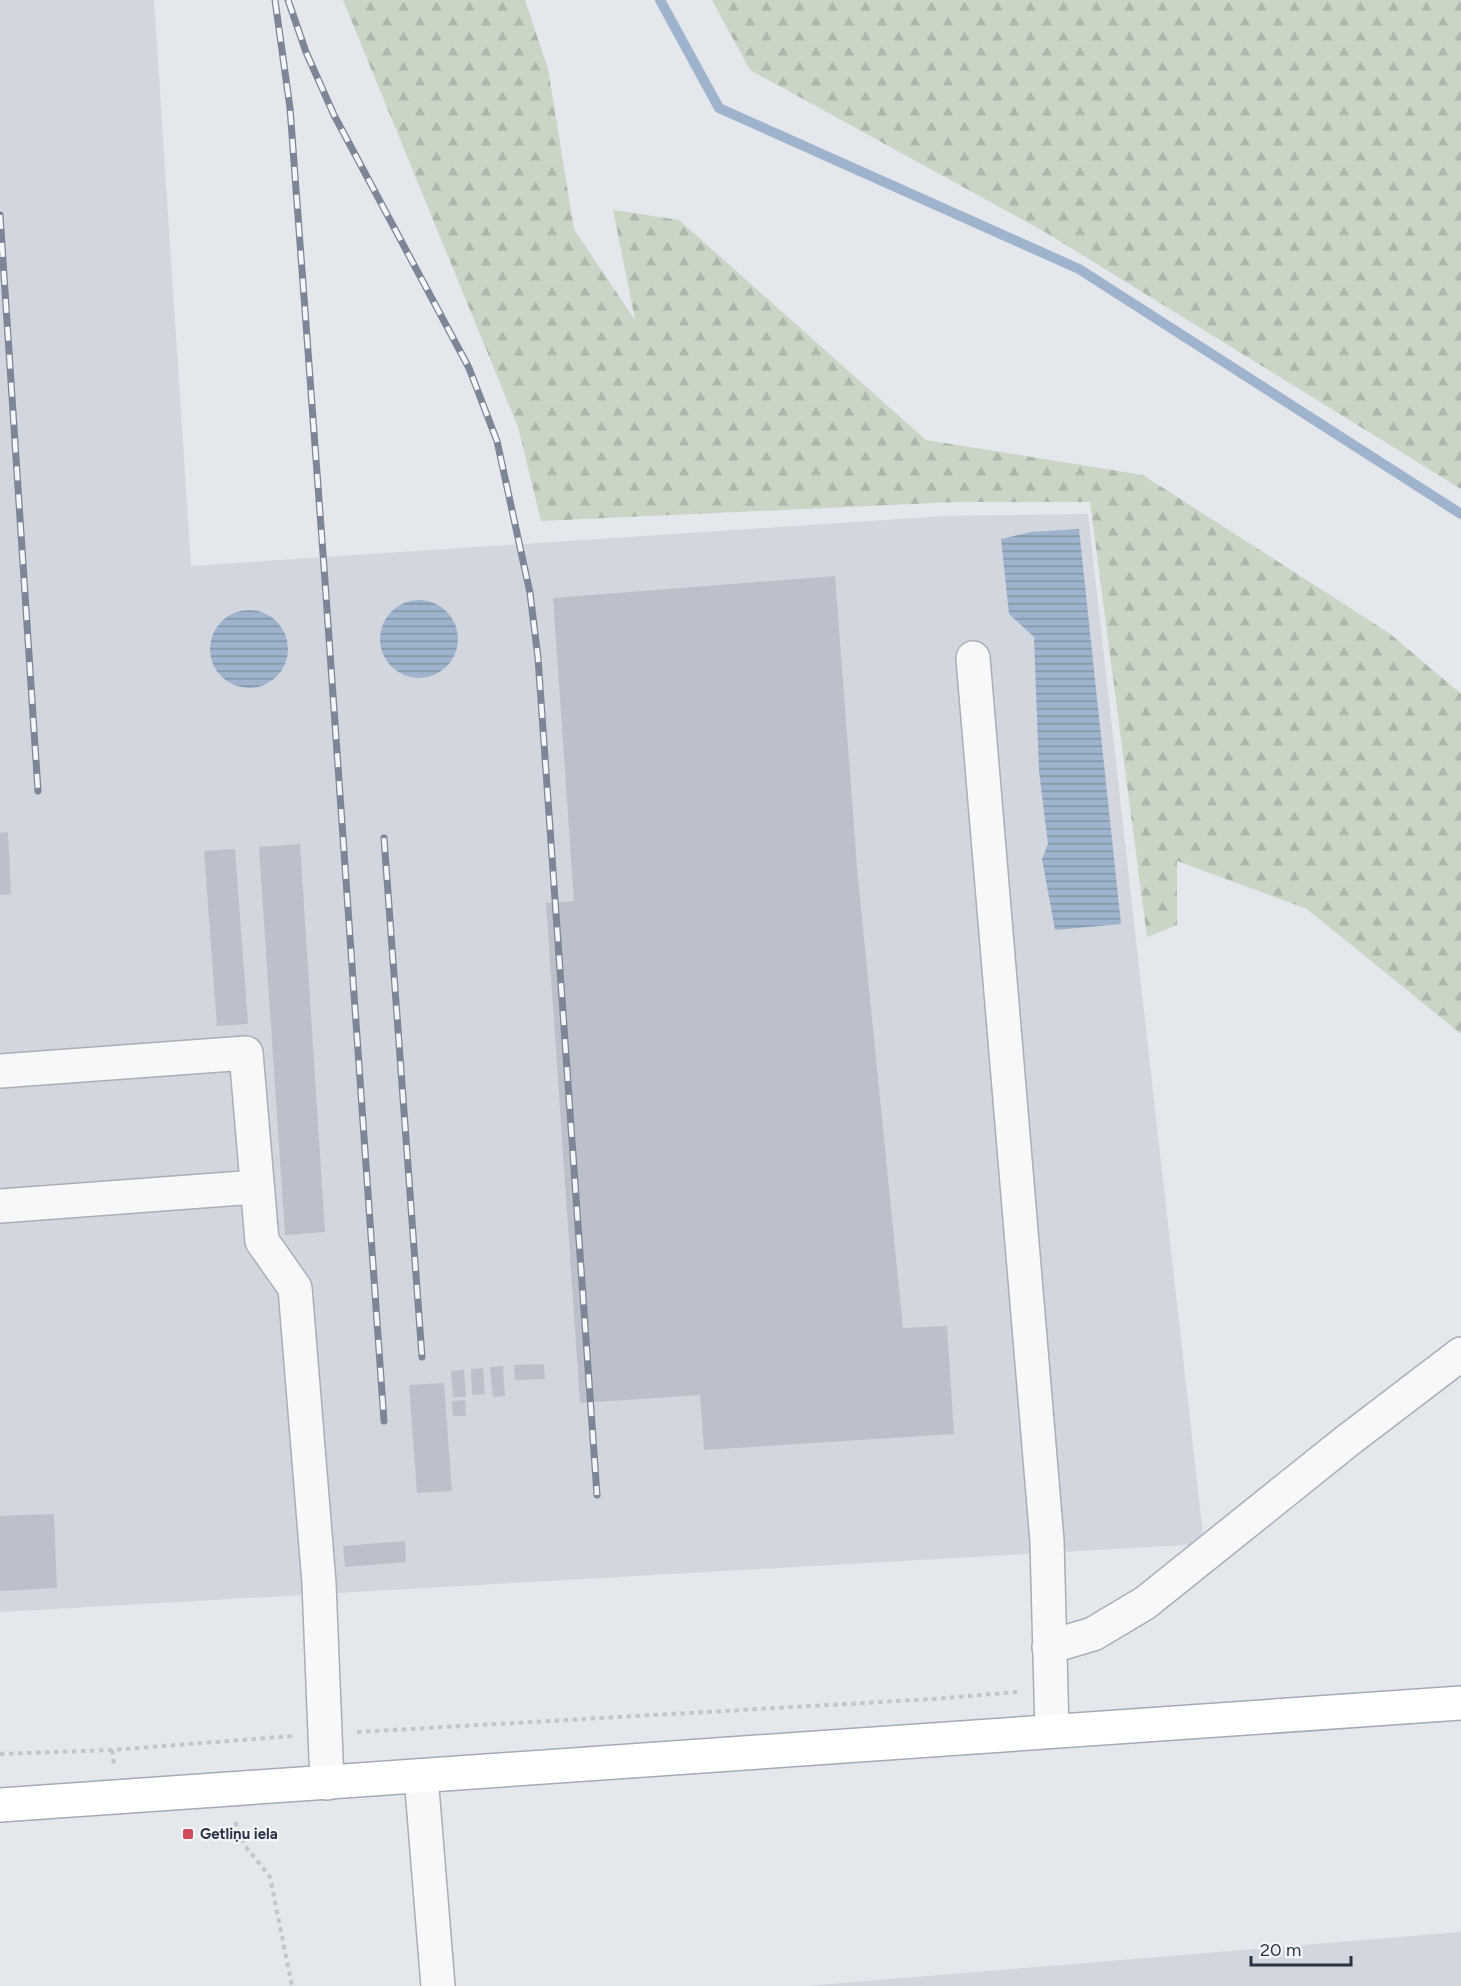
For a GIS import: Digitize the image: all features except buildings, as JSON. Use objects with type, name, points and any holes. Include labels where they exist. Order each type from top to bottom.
[{"type":"main road","points":[[0,1805],[1461,1703]]},
{"type":"street","points":[[973,658],[1047,1541],[1052,1731]]},
{"type":"street","points":[[0,1071],[246,1053],[262,1241],[295,1288],[319,1583],[327,1783]]},
{"type":"street","points":[[0,1206],[257,1187]]},
{"type":"street","points":[[1049,1647],[1093,1634],[1145,1603],[1347,1441],[1461,1354]]},
{"type":"street","points":[[421,1776],[438,1986]]},
{"type":"path","points":[[0,1754],[112,1750],[326,1733],[933,1699],[1050,1689]]},
{"type":"path","points":[[235,1822],[246,1846],[270,1877],[292,1986]]},
{"type":"shaded area","points":[[0,0],[154,0],[191,566],[945,516],[1088,514],[1204,1544],[0,1612]]},
{"type":"shaded area","points":[[1461,1932],[1461,1986],[807,1986]]},
{"type":"green space","points":[[343,0],[525,0],[548,69],[574,229],[635,320],[613,210],[679,220],[926,440],[1143,475],[1389,633],[1461,694],[1461,1034],[1307,909],[1177,861],[1177,925],[1147,937],[1090,502],[956,502],[541,521],[518,427]]},
{"type":"green space","points":[[712,0],[1461,0],[1461,489],[1045,232],[750,70]]},
{"type":"water","points":[[1079,529],[1121,924],[1055,930],[1042,859],[1048,844],[1039,771],[1034,637],[1009,614],[1001,539],[1031,532]]},
{"type":"water","points":[[419,600],[434,603],[451,617],[458,639],[455,654],[441,671],[419,678],[404,675],[387,661],[380,639],[383,624],[397,607]]},
{"type":"water","points":[[249,610],[264,613],[276,622],[285,634],[288,649],[285,664],[276,676],[264,685],[249,688],[234,685],[222,676],[213,664],[210,649],[213,634],[222,622],[234,613]]},
{"type":"waterway","points":[[660,0],[719,108],[1079,269],[1461,514]]},
{"type":"railway","points":[[275,0],[290,108],[384,1421]]},
{"type":"railway","points":[[288,0],[306,52],[334,115],[469,368],[497,441],[530,593],[538,658],[597,1495]]},
{"type":"railway","points":[[0,215],[38,791]]},
{"type":"railway","points":[[384,838],[422,1357]]},
{"type":"place","name":"Getliņu iela","points":[[188,1834]]}]
